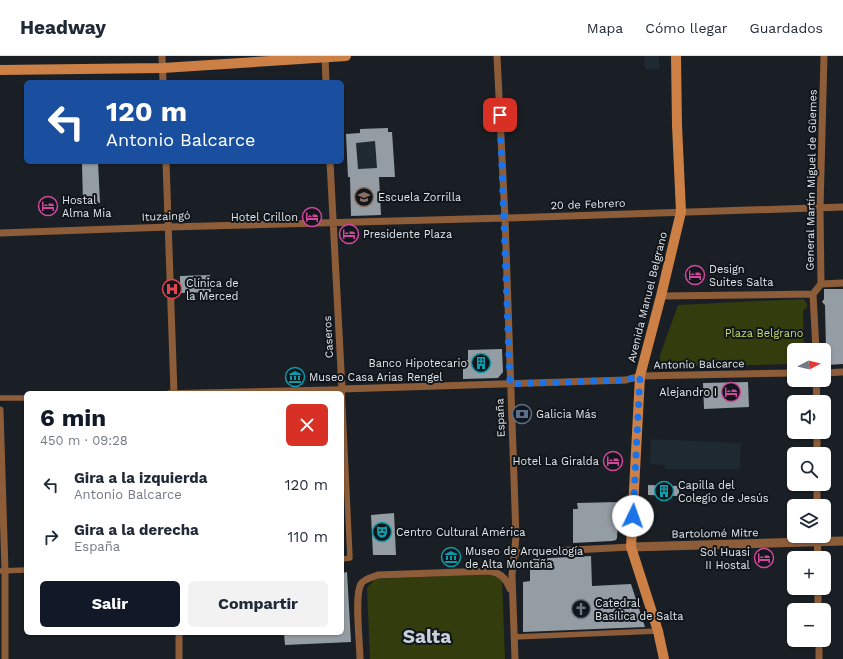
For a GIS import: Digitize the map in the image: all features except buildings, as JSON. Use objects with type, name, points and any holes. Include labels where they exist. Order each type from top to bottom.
[{"type":"main road","points":[[0,70],[163,68],[346,56]]},
{"type":"main road","name":"Avenida Manuel Belgrano","points":[[664,659],[658,631],[631,547],[640,376],[661,296],[680,212],[676,56]]},
{"type":"street","points":[[162,56],[163,80]]},
{"type":"street","name":"España","points":[[497,56],[505,218],[516,536],[512,575],[515,659]]},
{"type":"street","name":"General Martín Miguel de Güemes","points":[[814,294],[821,284],[820,208],[824,56]]},
{"type":"street","points":[[325,57],[326,80]]},
{"type":"street","points":[[166,164],[174,391]]},
{"type":"street","name":"Caseros","points":[[330,164],[342,389]]},
{"type":"street","name":"20 de Febrero","points":[[333,223],[843,207]]},
{"type":"street","name":"Ituzaingó","points":[[0,233],[333,223]]},
{"type":"street","points":[[821,284],[843,283]]},
{"type":"street","points":[[661,296],[814,294],[816,343]]},
{"type":"street","points":[[831,372],[843,372]]},
{"type":"street","name":"Antonio Balcarce","points":[[342,389],[626,380],[640,376],[787,373]]},
{"type":"street","points":[[258,391],[342,389]]},
{"type":"street","points":[[0,398],[24,398]]},
{"type":"street","points":[[0,410],[2,571],[5,659]]},
{"type":"street","name":"Caseros","points":[[344,431],[350,558],[344,559]]},
{"type":"street","name":"Bartolomé Mitre","points":[[515,553],[787,540]]},
{"type":"street","name":"Bartolomé Mitre","points":[[831,540],[843,541]]},
{"type":"street","points":[[2,571],[24,570]]},
{"type":"street","points":[[360,659],[358,593],[362,582],[368,579],[378,575],[490,570],[500,574],[508,583],[512,597]]},
{"type":"street","points":[[514,637],[658,631]]},
{"type":"street","points":[[179,635],[180,659]]},
{"type":"street","points":[[819,647],[819,659]]},
{"type":"shaded area","points":[[644,56],[659,56],[659,69],[645,70]]},
{"type":"shaded area","points":[[388,128],[388,132],[392,132],[395,177],[379,177],[381,215],[351,216],[350,178],[348,177],[346,134],[360,133],[360,129]]},
{"type":"shaded area","points":[[651,439],[741,443],[740,469],[665,469],[665,465],[650,464]]},
{"type":"green space","name":"Plaza Belgrano","points":[[803,299],[807,303],[807,307],[803,311],[804,343],[787,343],[787,364],[665,366],[660,360],[660,355],[678,305]]},
{"type":"green space","points":[[492,574],[502,579],[505,659],[370,659],[367,588],[375,579]]},
{"type":"place","name":"Escuela Zorrilla","points":[[364,197]]},
{"type":"place","name":"Hostal Alma Mia","points":[[48,206]]},
{"type":"place","name":"Hotel Crillon","points":[[312,217]]},
{"type":"place","name":"Presidente Plaza","points":[[349,234]]},
{"type":"place","name":"Design Suites Salta","points":[[695,275]]},
{"type":"place","name":"Clínica de la Merced","points":[[172,289]]},
{"type":"place","name":"Banco Hipotecario","points":[[481,363]]},
{"type":"place","name":"Museo Casa Arias Rengel","points":[[295,377]]},
{"type":"place","name":"Alejandro I","points":[[731,392]]},
{"type":"place","name":"Galicia Más","points":[[522,414]]},
{"type":"place","name":"Hotel La Giralda","points":[[613,461]]},
{"type":"place","name":"Capilla del Colegio de Jesús","points":[[664,491]]},
{"type":"place","name":"Centro Cultural América","points":[[382,532]]},
{"type":"place","name":"Museo de Arqueología de Alta Montaña","points":[[451,557]]},
{"type":"place","name":"Sol Huasi II Hostal","points":[[764,558]]},
{"type":"place","name":"Catedral Basílica de Salta","points":[[581,609]]},
{"type":"district","name":"Salta","points":[[427,636]]},
{"type":"route","points":[[500,115],[510,384],[626,380],[640,376],[633,516]]}]
